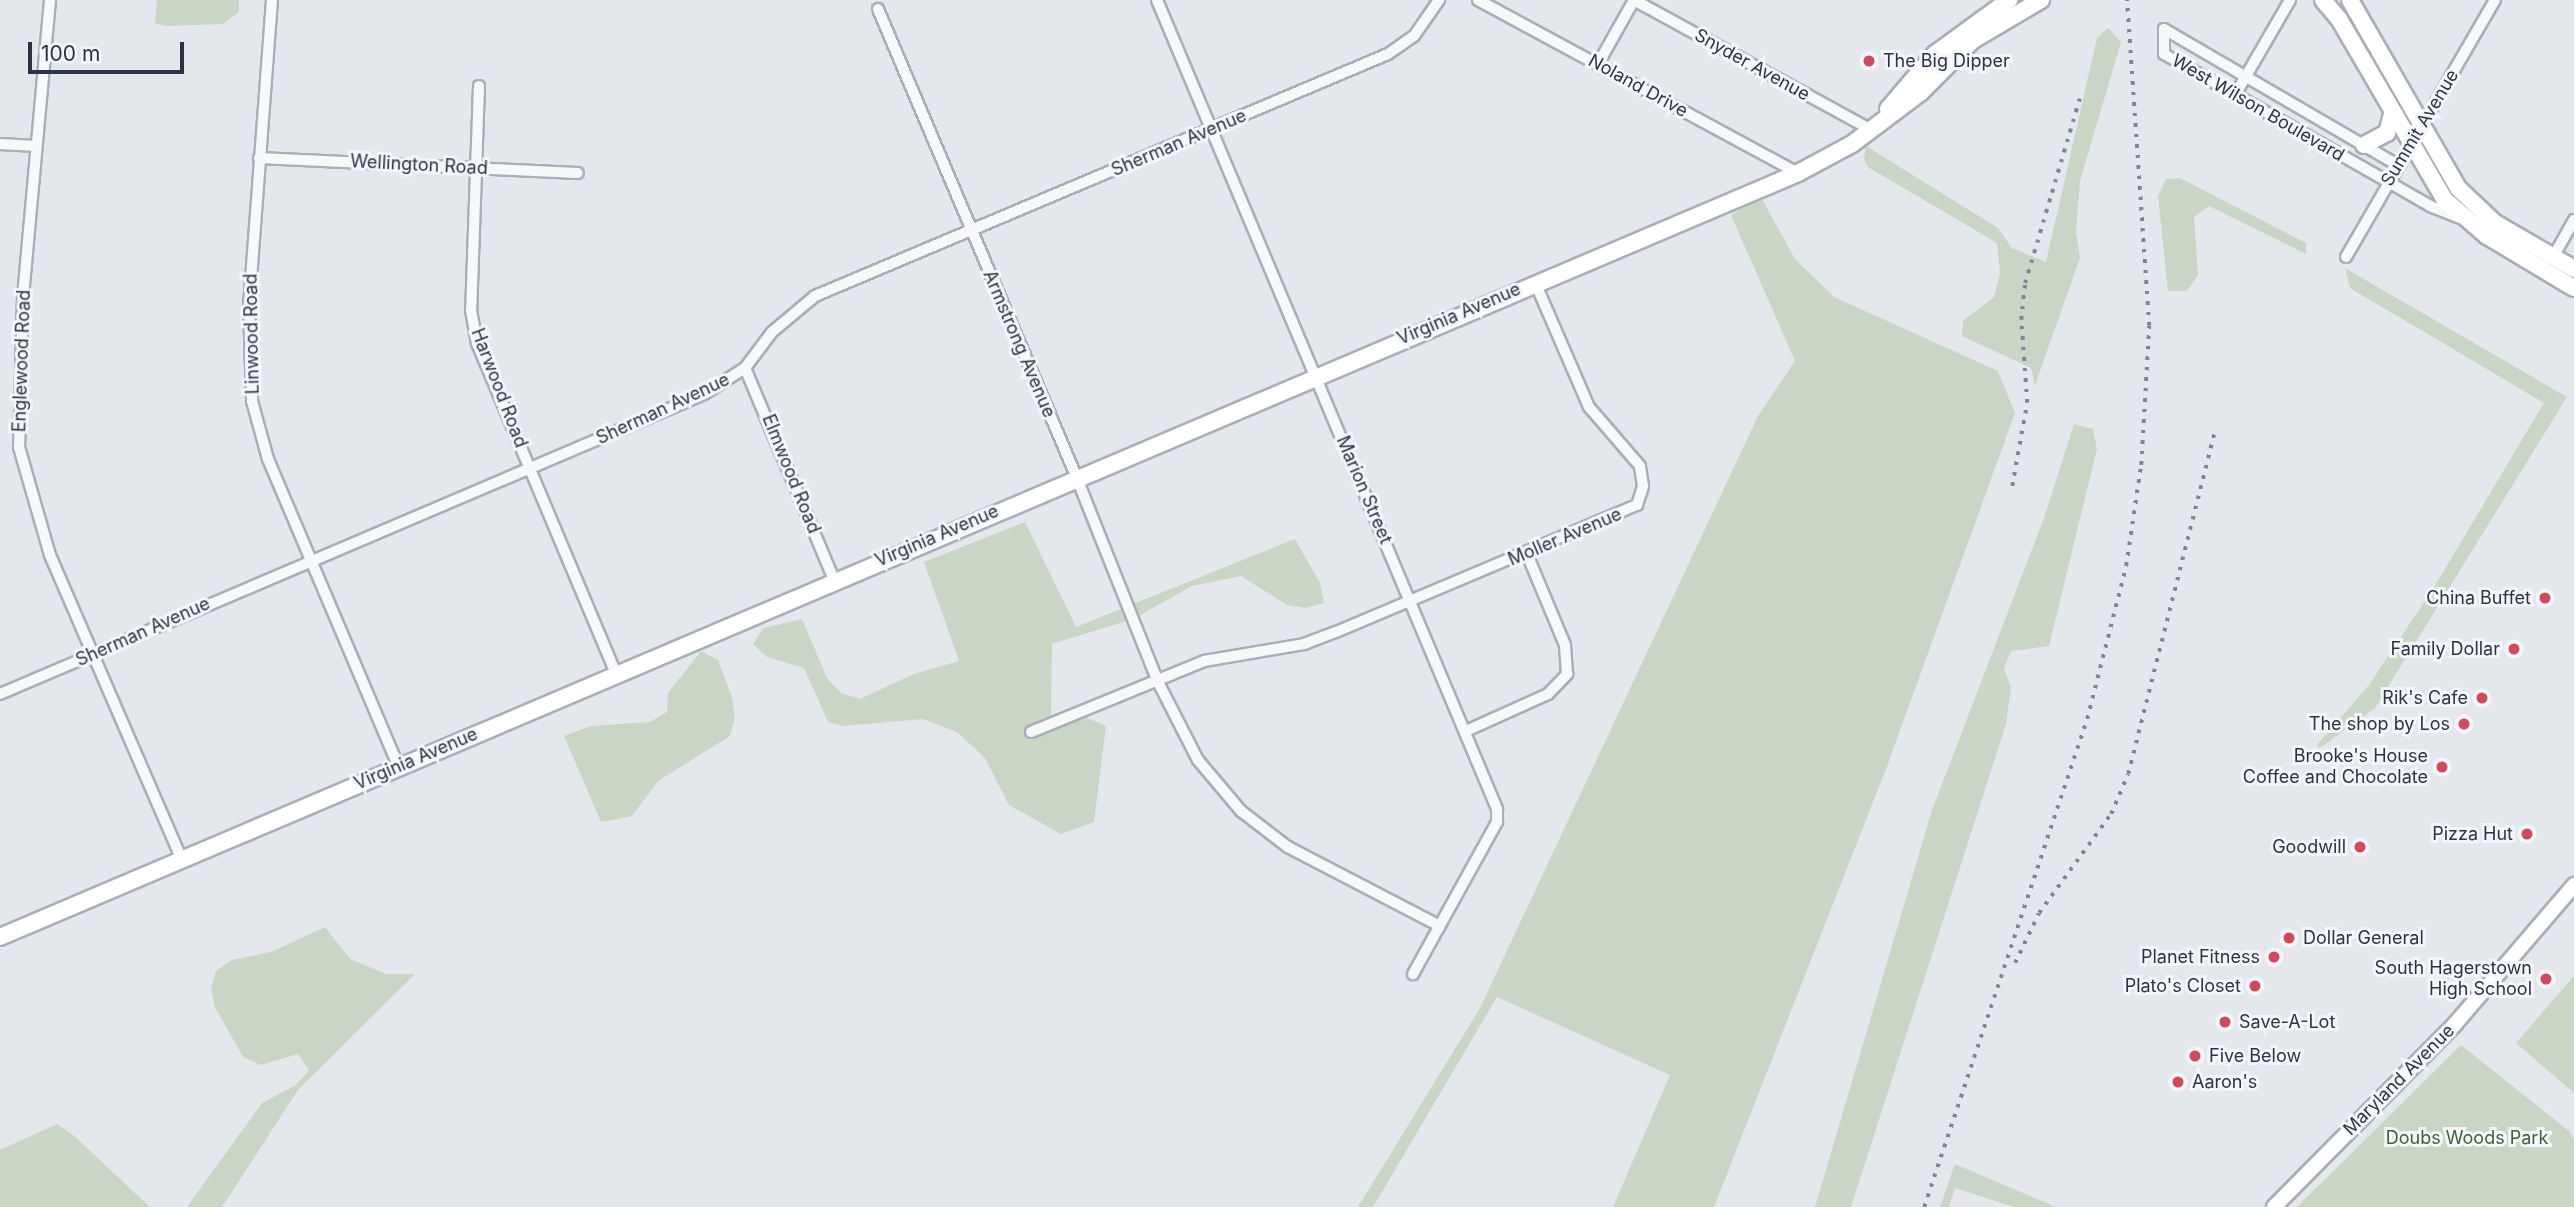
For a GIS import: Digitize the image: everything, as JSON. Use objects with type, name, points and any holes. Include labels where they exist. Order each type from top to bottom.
[{"type":"main road","name":"Virginia Avenue","points":[[1871,130],[1936,54],[2009,0]]},
{"type":"main road","name":"Virginia Avenue","points":[[0,937],[1315,374],[1798,173],[1871,130],[1920,93],[1973,40],[2041,0]]},
{"type":"main road","name":"West Wilson Boulevard","points":[[2350,0],[2458,188],[2477,211],[2549,264],[2574,288]]},
{"type":"main road","name":"West Wilson Boulevard","points":[[2324,1],[2444,199],[2466,221],[2549,264],[2574,269]]},
{"type":"main road","points":[[2364,145],[2387,133],[2392,114]]},
{"type":"main road","name":"Maryland Avenue","points":[[2274,1207],[2455,1024],[2574,885]]},
{"type":"street","name":"Englewood Road","points":[[50,0],[23,297],[19,447],[36,516],[92,654],[182,860]]},
{"type":"street","name":"Linwood Road","points":[[272,0],[248,304],[249,378],[268,459],[399,767]]},
{"type":"street","name":"Marion Street","points":[[1157,0],[1412,602],[1499,816],[1413,974]]},
{"type":"street","name":"Sherman Avenue","points":[[0,694],[310,559],[704,394],[745,368],[772,332],[815,296],[1401,46],[1426,22],[1439,0]]},
{"type":"street","name":"Noland Drive","points":[[1478,0],[1798,173]]},
{"type":"street","name":"Snyder Avenue","points":[[1598,64],[1633,0],[1871,130]]},
{"type":"street","points":[[2235,95],[2290,0]]},
{"type":"street","name":"Summit Avenue","points":[[2346,257],[2495,0]]},
{"type":"street","name":"Armstrong Avenue","points":[[878,9],[1076,476],[1157,680],[1198,760],[1241,811],[1288,847],[1440,926]]},
{"type":"street","name":"West Wilson Boulevard","points":[[2398,165],[2164,29],[2164,54],[2388,182],[2466,221]]},
{"type":"street","name":"Harwood Road","points":[[479,86],[474,328],[616,673]]},
{"type":"street","points":[[0,144],[36,146]]},
{"type":"street","name":"Wellington Road","points":[[259,158],[578,173]]},
{"type":"street","points":[[2549,264],[2574,220]]},
{"type":"street","name":"Moller Avenue","points":[[1031,732],[1204,661],[1304,644],[1527,554],[1637,505],[1643,486],[1640,466],[1600,422],[1582,393],[1535,282]]},
{"type":"street","name":"Elmwood Road","points":[[745,368],[834,580]]},
{"type":"street","points":[[1466,731],[1548,694],[1567,674],[1565,645],[1527,554]]},
{"type":"green space","points":[[157,0],[239,0],[239,12],[223,24],[165,26],[155,23]]},
{"type":"green space","points":[[2108,28],[2121,42],[2080,181],[2076,231],[2080,258],[2035,385],[2031,368],[1962,336],[1963,321],[1994,297],[2000,273],[1997,243],[1868,167],[1864,159],[1866,146],[1998,228],[2012,248],[2046,262],[2097,38]]},
{"type":"green space","points":[[2180,178],[2306,243],[2306,254],[2209,206],[2194,217],[2198,275],[2187,291],[2168,291],[2158,196],[2166,179]]},
{"type":"green space","points":[[1761,197],[1795,259],[1834,297],[1998,371],[2015,413],[1886,769],[1714,1207],[1613,1207],[1670,1075],[1497,997],[1373,1207],[1358,1207],[1480,1008],[1758,416],[1795,361],[1731,215]]},
{"type":"green space","points":[[2345,268],[2567,397],[2375,708],[2320,748],[2317,745],[2369,685],[2436,584],[2544,403],[2350,288]]},
{"type":"green space","points":[[2074,424],[2093,429],[2097,449],[2049,646],[2011,651],[2004,669],[2011,687],[2006,724],[1851,1207],[1815,1207],[1932,810],[2044,518]]},
{"type":"green space","points":[[1025,522],[1076,627],[1295,539],[1320,583],[1324,603],[1305,608],[1287,605],[1241,576],[1192,586],[1133,619],[1052,644],[1051,715],[1083,716],[1106,726],[1094,822],[1061,834],[1009,805],[985,758],[957,732],[923,719],[842,726],[828,722],[804,668],[767,657],[753,644],[764,628],[802,619],[827,678],[841,693],[860,699],[914,674],[959,661],[924,562]]},
{"type":"green space","points":[[701,651],[718,660],[732,697],[735,717],[730,736],[658,781],[632,816],[601,822],[564,736],[591,726],[650,722],[667,712],[668,693]]},
{"type":"green space","points":[[325,927],[350,959],[386,974],[415,974],[298,1090],[222,1207],[187,1207],[262,1103],[296,1085],[309,1070],[298,1054],[261,1065],[243,1057],[215,1007],[211,989],[216,971],[232,960],[271,952]]},
{"type":"green space","points":[[2574,976],[2574,1093],[2516,1043]]},
{"type":"green space","name":"Doubs Woods Park","points":[[2461,1045],[2569,1131],[2574,1139],[2574,1207],[2297,1207]]},
{"type":"green space","points":[[57,1124],[73,1135],[150,1207],[0,1207],[0,1150]]},
{"type":"green space","points":[[1955,1164],[2056,1207],[2014,1207],[1955,1188],[1949,1207],[1940,1207]]},
{"type":"railway","points":[[1924,1207],[2087,719],[2126,566],[2141,465],[2149,326],[2127,0]]},
{"type":"railway","points":[[2012,486],[2027,403],[2021,320],[2025,283],[2080,97]]},
{"type":"railway","points":[[2015,963],[2039,913],[2111,814],[2128,774],[2215,429]]},
{"type":"place","name":"The Big Dipper","points":[[1869,61]]},
{"type":"place","name":"China Buffet","points":[[2545,598]]},
{"type":"place","name":"Family Dollar","points":[[2514,649]]},
{"type":"place","name":"Rik's Cafe","points":[[2482,698]]},
{"type":"place","name":"The shop by Los","points":[[2464,724]]},
{"type":"place","name":"Brooke's House Coffee and Chocolate","points":[[2442,767]]},
{"type":"place","name":"Pizza Hut","points":[[2527,834]]},
{"type":"place","name":"Goodwill","points":[[2360,847]]},
{"type":"place","name":"Dollar General","points":[[2289,938]]},
{"type":"place","name":"Planet Fitness","points":[[2274,957]]},
{"type":"place","name":"South Hagerstown High School","points":[[2546,979]]},
{"type":"place","name":"Plato's Closet","points":[[2255,986]]},
{"type":"place","name":"Save-A-Lot","points":[[2225,1022]]},
{"type":"place","name":"Five Below","points":[[2195,1056]]},
{"type":"place","name":"Aaron's","points":[[2178,1082]]}]
